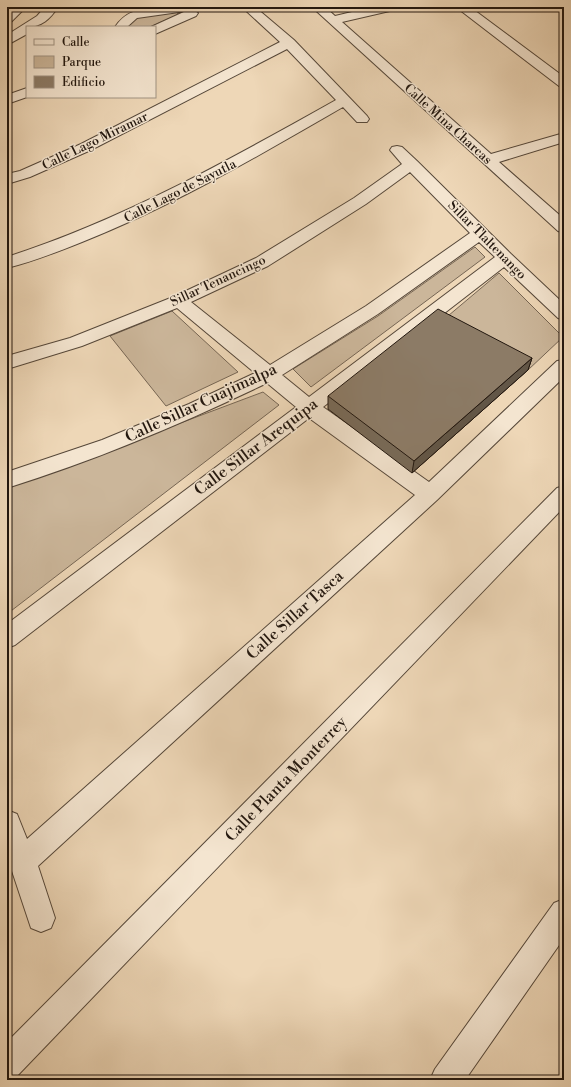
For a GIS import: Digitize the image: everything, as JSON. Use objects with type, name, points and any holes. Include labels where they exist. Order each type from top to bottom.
[{"type":"street","points":[[7,19],[20,7]]},
{"type":"street","points":[[31,26],[41,19],[52,7]]},
{"type":"street","points":[[123,26],[127,19],[134,15],[190,7]]},
{"type":"street","points":[[156,30],[205,7]]},
{"type":"street","points":[[248,7],[289,43],[362,119]]},
{"type":"street","name":"Calle Mina Charcas","points":[[318,7],[564,228]]},
{"type":"street","points":[[332,20],[390,7]]},
{"type":"street","points":[[462,7],[564,83]]},
{"type":"street","points":[[7,41],[26,29]]},
{"type":"street","name":"Calle Lago Miramar","points":[[7,179],[25,174],[86,147],[289,43]]},
{"type":"street","points":[[7,100],[26,92]]},
{"type":"street","name":"Calle Lago de Sayutla","points":[[7,263],[104,229],[165,201],[344,101]]},
{"type":"street","points":[[488,160],[564,137]]},
{"type":"street","name":"Sillar Tlaltenango","points":[[397,150],[505,258],[564,314]]},
{"type":"street","name":"Sillar Tenancingo","points":[[7,363],[76,342],[179,301],[262,262],[360,201],[412,164]]},
{"type":"street","name":"Calle Sillar Cuajimalpa","points":[[7,480],[109,445],[196,409],[268,375],[372,310],[480,233]]},
{"type":"street","name":"Calle Sillar Arequipa","points":[[7,638],[505,258]]},
{"type":"street","points":[[179,301],[308,407],[430,494]]},
{"type":"street","name":"Calle Sillar Tasca","points":[[23,861],[430,494],[564,366]]},
{"type":"street","name":"Calle Planta Monterrey","points":[[7,1064],[564,494]]},
{"type":"street","points":[[7,823],[23,861],[41,918]]},
{"type":"street","points":[[446,1080],[564,913]]},
{"type":"green space","points":[[178,12],[177,15],[152,26],[129,26],[135,18]]},
{"type":"green space","points":[[475,247],[485,257],[311,387],[293,369],[378,316]]},
{"type":"green space","points":[[499,273],[563,337],[528,370],[442,321]]},
{"type":"green space","points":[[172,311],[238,372],[166,406],[110,336]]},
{"type":"green space","points":[[263,392],[279,405],[7,614],[7,488]]},
{"type":"building","points":[[438,309],[532,358],[414,461],[328,396]]}]
